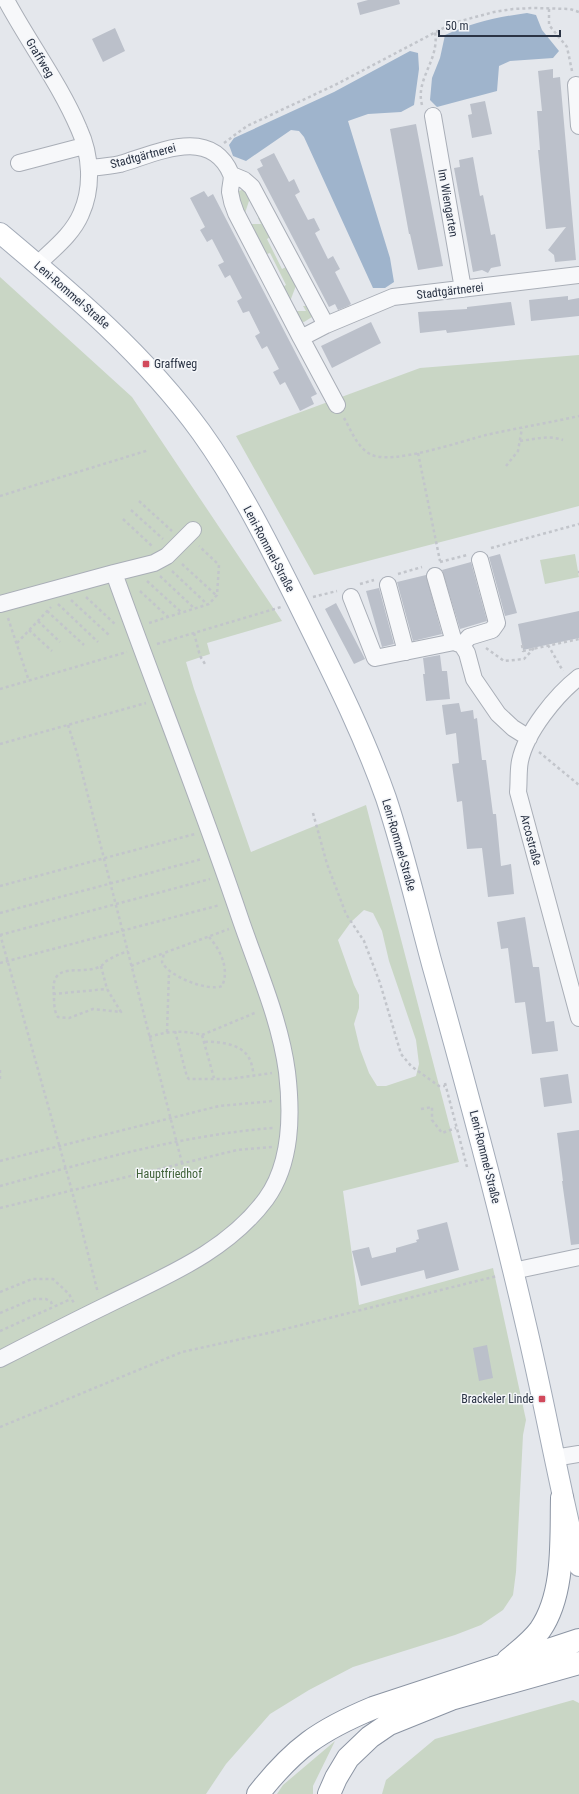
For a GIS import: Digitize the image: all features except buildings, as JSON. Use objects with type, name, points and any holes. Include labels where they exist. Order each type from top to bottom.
[{"type":"highway","points":[[502,1665],[524,1648],[540,1630],[553,1603],[559,1572],[562,1498]]},
{"type":"highway","points":[[258,1794],[278,1768],[298,1750],[322,1732],[346,1719],[373,1708],[579,1640]]},
{"type":"highway","points":[[329,1794],[336,1778],[348,1758],[370,1737],[389,1724],[451,1699],[579,1663]]},
{"type":"main road","name":"Leni-Rommel-Straße","points":[[0,233],[38,264],[104,323],[146,364],[202,434],[228,473],[272,550],[337,680],[365,744],[387,802],[481,1138],[513,1271],[562,1498],[579,1566]]},
{"type":"street","name":"Graffweg","points":[[6,0],[80,130],[89,168],[89,189],[81,215],[65,239],[38,264]]},
{"type":"street","points":[[576,85],[579,126]]},
{"type":"street","name":"Im Wiengarten","points":[[433,116],[463,289]]},
{"type":"street","points":[[19,163],[84,146]]},
{"type":"street","name":"Stadtgärtnerei","points":[[89,168],[117,164],[177,146],[198,146],[214,154],[223,161],[232,175],[244,180],[252,186],[326,325]]},
{"type":"street","points":[[232,175],[230,191],[236,213],[337,405]]},
{"type":"street","name":"Stadtgärtnerei","points":[[301,338],[326,325],[394,298],[579,275]]},
{"type":"street","points":[[2,603],[71,591],[168,551]]},
{"type":"street","points":[[351,596],[375,658],[462,641],[492,630],[497,623],[480,560]]},
{"type":"street","points":[[438,569],[467,653],[474,679],[484,696],[498,714],[532,744]]},
{"type":"street","points":[[0,1359],[102,1307],[186,1267],[221,1245],[266,1199],[279,1176],[287,1147],[290,1100],[287,1071],[278,1029],[210,830],[114,573]]},
{"type":"street","points":[[388,585],[406,652]]},
{"type":"street","name":"Arcostraße","points":[[579,677],[550,706],[532,744],[520,761],[518,792],[574,978],[579,1018]]},
{"type":"street","points":[[513,1271],[579,1257]]},
{"type":"street","points":[[554,1458],[579,1454]]},
{"type":"path","points":[[214,154],[231,136],[247,126],[335,85],[435,31],[453,23],[494,12],[533,8],[570,9],[579,12]]},
{"type":"path","points":[[549,9],[548,25],[567,47],[576,85]]},
{"type":"path","points":[[433,116],[424,114],[420,91],[423,80],[435,53],[435,31]]},
{"type":"path","points":[[337,405],[361,447],[371,455],[381,458],[418,453],[579,416]]},
{"type":"path","points":[[506,466],[518,451],[522,428]]},
{"type":"path","points":[[520,441],[544,437],[553,437],[564,440]]},
{"type":"path","points":[[0,496],[149,450]]},
{"type":"path","points":[[418,453],[438,569]]},
{"type":"path","points":[[139,501],[168,551],[195,609]]},
{"type":"path","points":[[131,510],[168,551],[217,596]]},
{"type":"path","points":[[123,519],[168,551],[208,605]]},
{"type":"path","points":[[71,591],[125,634],[134,629],[168,617],[208,605],[217,596],[219,565],[168,551]]},
{"type":"path","points":[[168,551],[182,613]]},
{"type":"path","points":[[71,591],[108,635]]},
{"type":"path","points":[[140,591],[168,617]]},
{"type":"path","points":[[17,643],[60,598]]},
{"type":"path","points":[[56,602],[98,642]]},
{"type":"path","points":[[2,603],[29,681]]},
{"type":"path","points":[[0,689],[285,605]]},
{"type":"path","points":[[47,611],[84,645]]},
{"type":"path","points":[[38,621],[60,642]]},
{"type":"path","points":[[29,630],[52,651]]},
{"type":"path","points":[[194,632],[200,656],[205,664]]},
{"type":"path","points":[[522,645],[523,651],[579,640]]},
{"type":"path","points":[[462,641],[504,661],[524,659],[534,648]]},
{"type":"path","points":[[548,645],[562,669]]},
{"type":"path","points":[[0,744],[160,699]]},
{"type":"path","points":[[68,725],[116,904],[182,1163]]},
{"type":"path","points":[[532,744],[579,785]]},
{"type":"path","points":[[312,812],[327,864],[346,914],[364,942],[380,983],[401,1054],[411,1066],[433,1082],[439,1086],[446,1086]]},
{"type":"path","points":[[0,886],[210,830]]},
{"type":"path","points":[[0,912],[218,854]]},
{"type":"path","points":[[102,1307],[60,1146],[0,935],[226,875]]},
{"type":"path","points":[[0,963],[235,901]]},
{"type":"path","points":[[131,966],[243,925]]},
{"type":"path","points":[[164,953],[162,962],[169,971],[190,981],[211,988],[217,988],[222,986],[226,976],[224,963],[216,946],[209,937]]},
{"type":"path","points":[[101,966],[107,989],[121,1012],[90,1009],[69,1018],[61,1018],[56,1015],[53,994],[56,977],[62,972],[70,970],[82,971],[101,966],[110,959],[128,951]]},
{"type":"path","points":[[167,1032],[169,971]]},
{"type":"path","points":[[53,994],[107,989]]},
{"type":"path","points":[[149,1037],[175,1031],[186,1031],[202,1035],[270,1006]]},
{"type":"path","points":[[175,1031],[187,1077],[189,1079],[229,1079],[254,1077],[287,1071]]},
{"type":"path","points":[[202,1035],[214,1078]]},
{"type":"path","points":[[205,1042],[221,1042],[246,1053],[249,1058],[254,1077]]},
{"type":"path","points":[[0,1070],[0,1082]]},
{"type":"path","points":[[444,1079],[468,1170]]},
{"type":"path","points":[[0,1161],[219,1106],[290,1100]]},
{"type":"path","points":[[421,1109],[432,1107],[432,1120],[442,1132],[456,1128]]},
{"type":"path","points":[[0,1186],[66,1168],[176,1142],[238,1131],[288,1127]]},
{"type":"path","points":[[0,1208],[237,1150],[287,1147]]},
{"type":"path","points":[[0,1427],[182,1352],[273,1332],[513,1271]]},
{"type":"path","points":[[0,1292],[32,1280],[53,1280],[69,1294],[82,1317]]},
{"type":"path","points":[[0,1313],[33,1299],[46,1298],[51,1302],[53,1307]]},
{"type":"path","points":[[0,1331],[72,1299]]},
{"type":"green space","points":[[244,189],[251,195],[244,216],[236,195],[239,191]]},
{"type":"green space","points":[[258,218],[263,218],[272,236],[267,239],[282,269],[288,266],[297,283],[289,304],[280,288],[286,285],[270,253],[264,255],[248,224],[261,224]]},
{"type":"green space","name":"Hauptfriedhof","points":[[0,277],[132,397],[282,621],[207,643],[210,654],[186,662],[194,689],[251,852],[366,805],[459,1162],[343,1191],[359,1305],[493,1268],[526,1420],[523,1435],[516,1572],[513,1595],[503,1610],[481,1625],[455,1635],[353,1667],[309,1690],[270,1714],[226,1764],[206,1794],[0,1794]],"holes":[[[364,910],[373,913],[382,931],[389,961],[416,1040],[419,1064],[416,1076],[386,1086],[377,1086],[369,1073],[360,1049],[354,1024],[359,1008],[359,995],[338,940],[351,922]]]},
{"type":"green space","points":[[303,306],[308,306],[312,317],[304,322],[299,321],[293,311],[306,311]]},
{"type":"green space","points":[[579,355],[579,506],[314,575],[236,436],[420,368]]},
{"type":"green space","points":[[575,554],[579,577],[545,584],[540,560]]},
{"type":"green space","points":[[573,1700],[579,1703],[579,1794],[382,1794],[386,1780],[435,1739]]},
{"type":"green space","points":[[335,1741],[313,1786],[313,1794],[277,1794],[283,1785]]},
{"type":"water","points":[[527,13],[536,15],[542,30],[559,51],[553,58],[510,61],[499,66],[497,91],[437,107],[430,100],[432,78],[440,58],[445,35],[485,21]]},
{"type":"water","points":[[410,51],[418,53],[419,69],[414,105],[401,112],[368,114],[348,121],[390,258],[394,282],[385,288],[373,288],[304,137],[299,131],[291,130],[246,161],[233,156],[229,145],[234,138],[334,92]]},
{"type":"place","name":"Graffweg","points":[[146,364]]},
{"type":"place","name":"Brackeler Linde","points":[[542,1399]]}]
